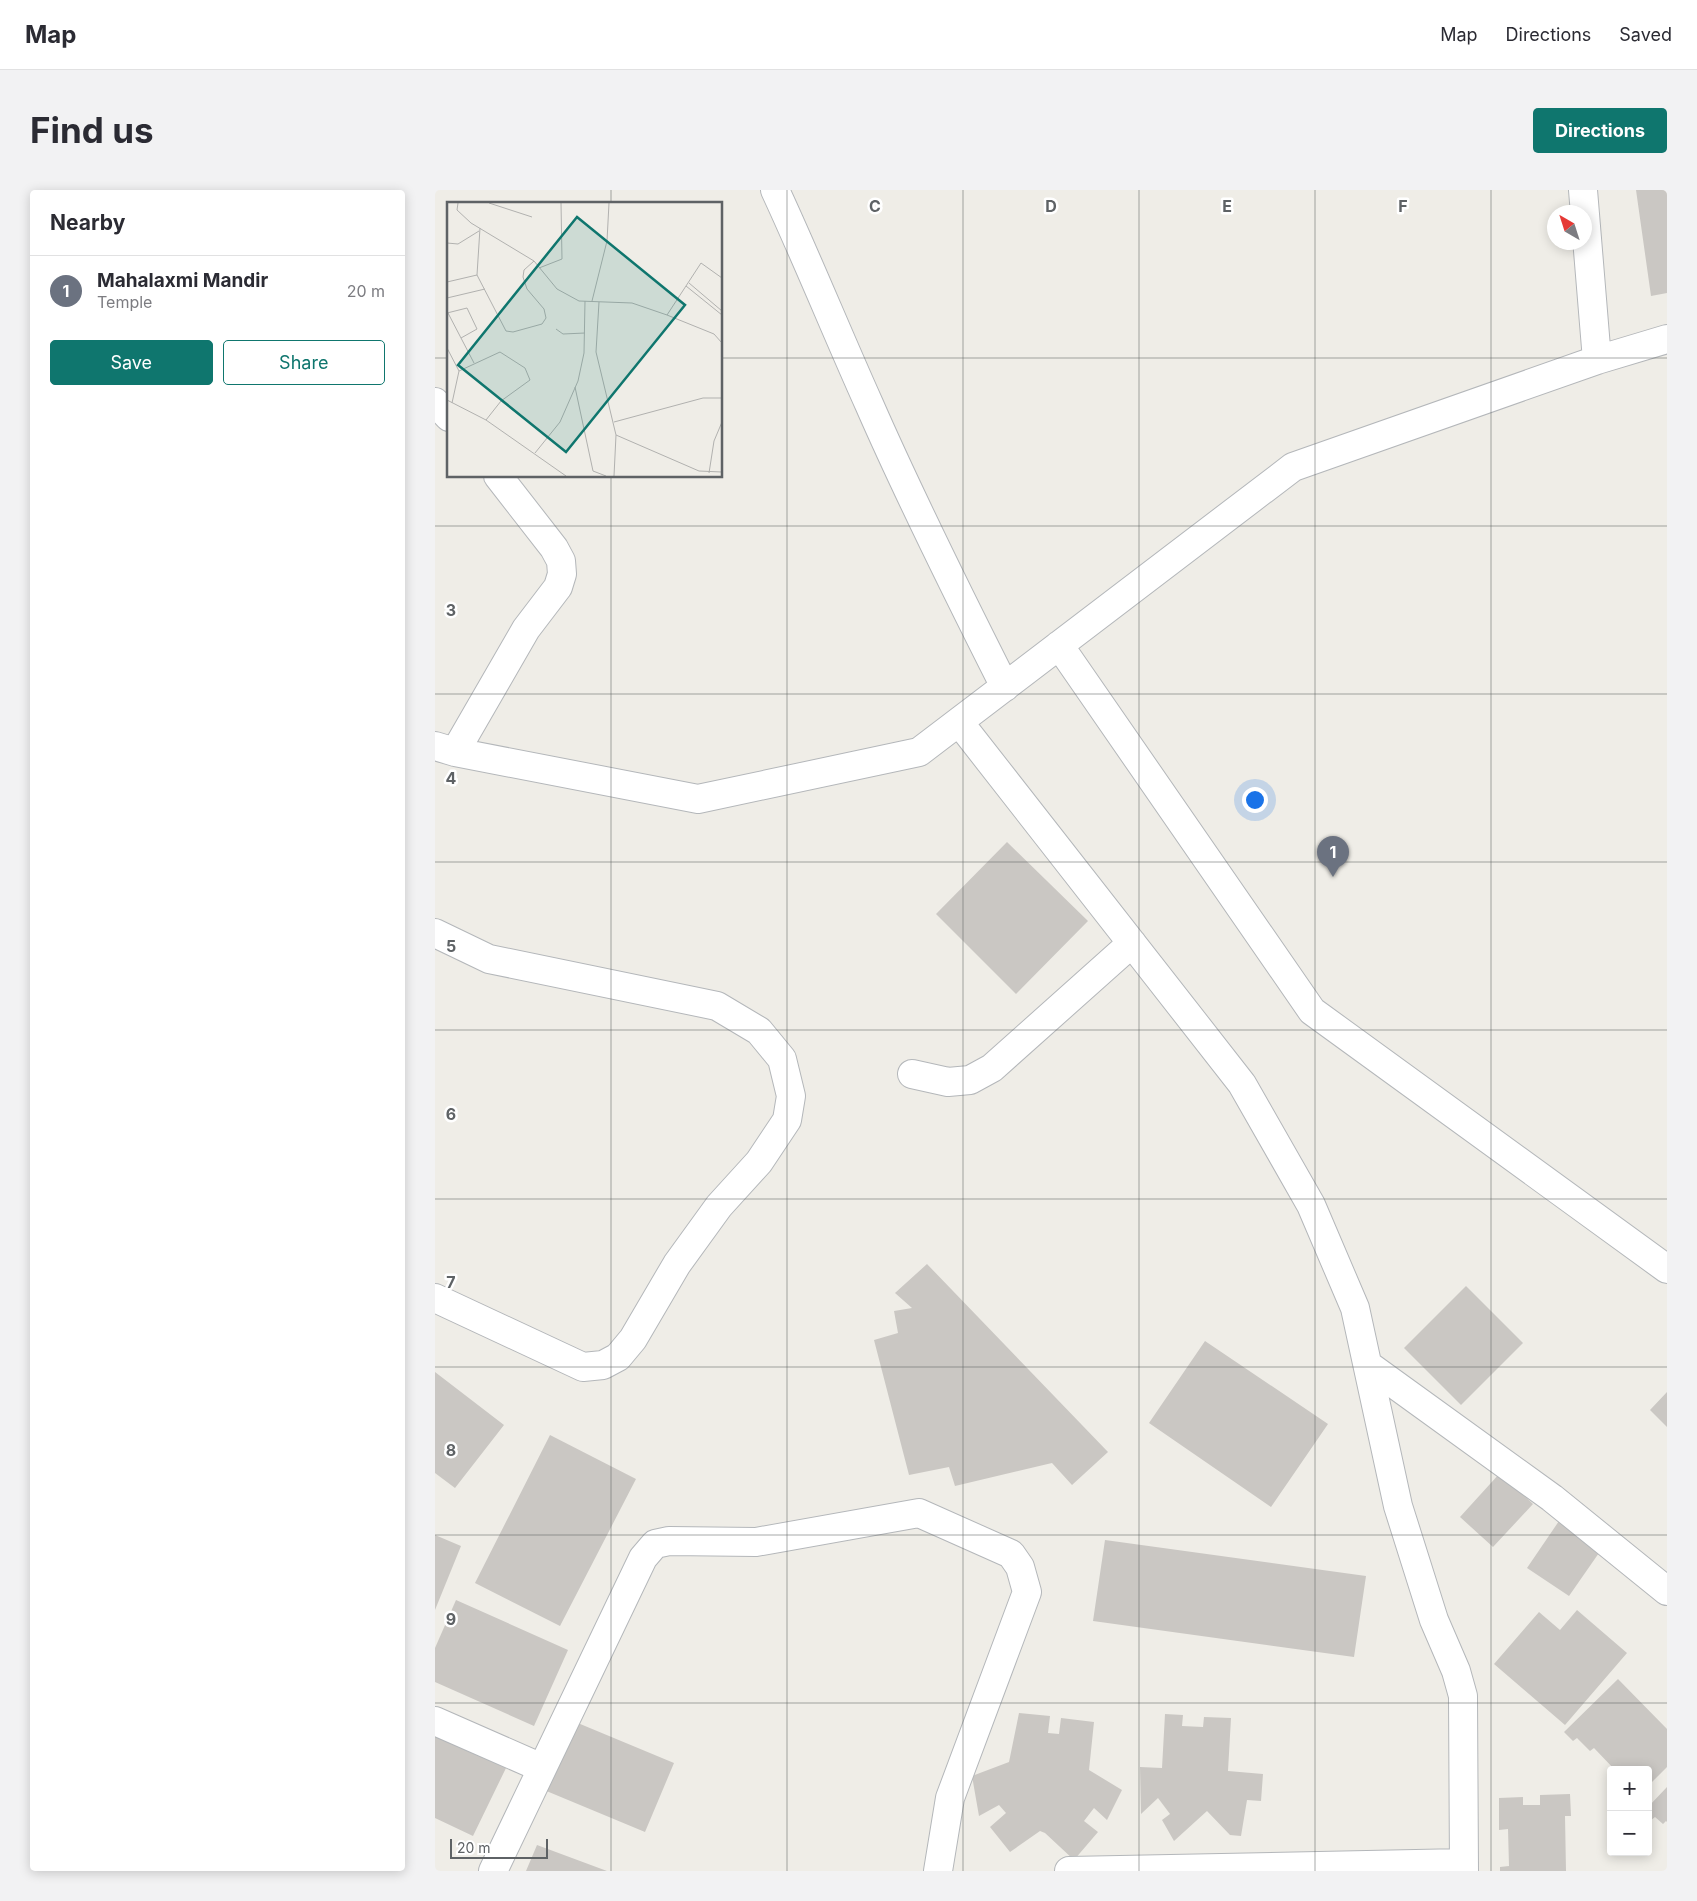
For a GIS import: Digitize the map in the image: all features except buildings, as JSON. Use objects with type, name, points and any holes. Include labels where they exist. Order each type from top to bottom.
[{"type":"street","points":[[775,190],[811,268],[869,405],[923,522],[1005,687]]},
{"type":"street","points":[[1583,190],[1597,360]]},
{"type":"street","points":[[500,478],[545,534],[561,561],[562,574],[558,587],[526,629],[445,749],[698,799],[919,752],[1293,467],[1597,360],[1667,339]]},
{"type":"street","points":[[435,402],[447,415]]},
{"type":"street","points":[[1059,646],[1312,1011],[1667,1269]]},
{"type":"street","points":[[959,722],[1241,1084],[1311,1205],[1355,1308],[1398,1506],[1434,1620],[1456,1671],[1463,1696],[1464,1867],[1069,1871]]},
{"type":"street","points":[[435,933],[489,959],[717,1006],[759,1031],[782,1059],[791,1096],[787,1120],[759,1162],[719,1206],[677,1264],[633,1339],[618,1357],[603,1365],[583,1367],[435,1298]]},
{"type":"street","points":[[912,1074],[948,1082],[970,1080],[992,1068],[1131,943]]},
{"type":"street","points":[[1368,1366],[1552,1498],[1667,1590]]},
{"type":"street","points":[[493,1871],[643,1558],[655,1544],[669,1541],[756,1542],[919,1513],[1011,1554],[1020,1567],[1027,1592],[950,1798],[938,1871]]},
{"type":"street","points":[[435,1721],[542,1768]]},
{"type":"place","name":"Mahalaxmi Mandir","points":[[1333,877]]}]
